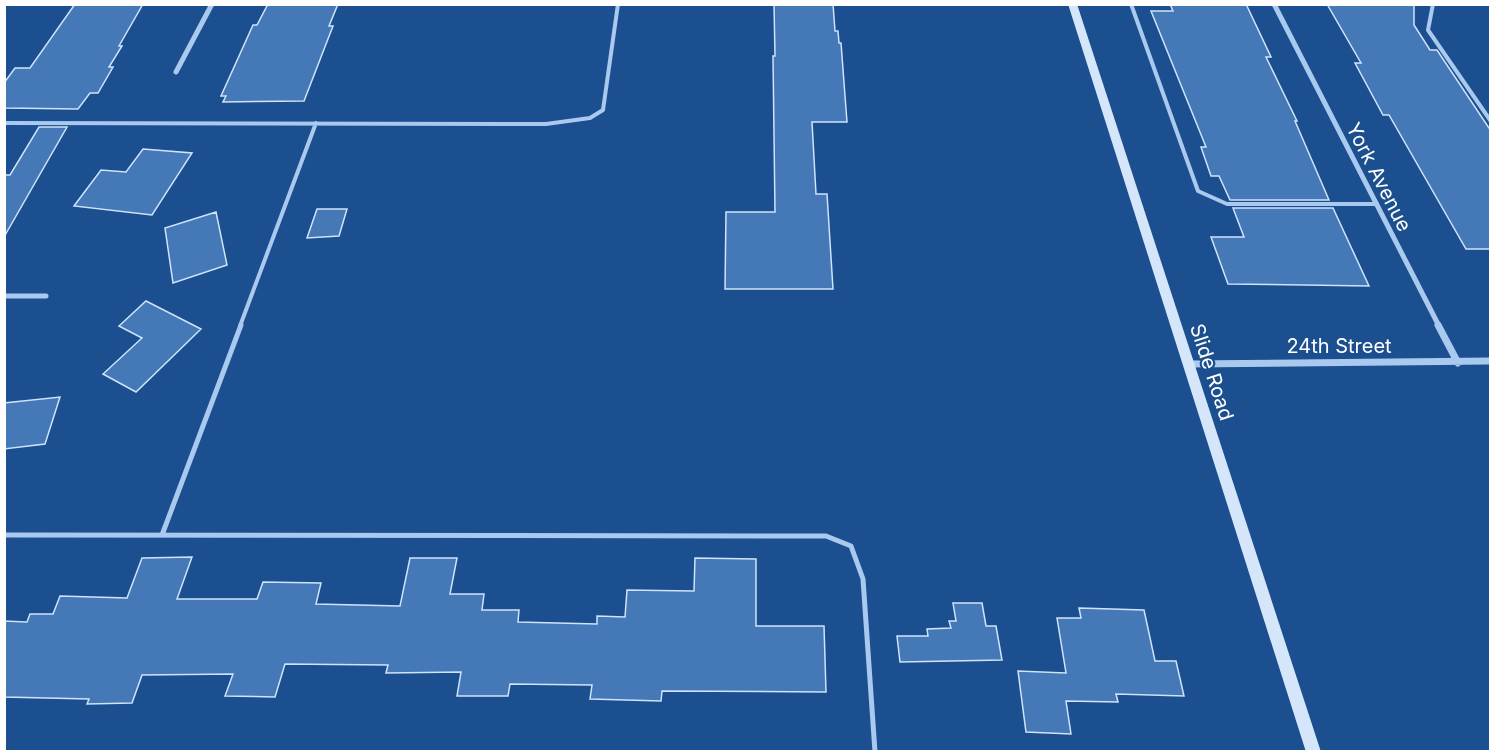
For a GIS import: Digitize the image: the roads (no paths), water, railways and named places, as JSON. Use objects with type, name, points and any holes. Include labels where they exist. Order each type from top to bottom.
[{"type":"main road","name":"Slide Road","points":[[1072,4],[1314,752]]},
{"type":"street","points":[[176,72],[212,4]]},
{"type":"street","name":"York Avenue","points":[[1274,4],[1458,363]]},
{"type":"street","points":[[4,296],[46,296]]},
{"type":"street","name":"24th Street","points":[[1188,364],[1491,361]]},
{"type":"lane","points":[[4,123],[546,124],[590,118],[603,110],[618,4]]},
{"type":"lane","points":[[1131,4],[1198,190],[1206,196],[1227,204],[1377,204]]},
{"type":"lane","points":[[1433,4],[1428,30],[1491,120]]},
{"type":"lane","points":[[162,535],[316,123]]},
{"type":"lane","points":[[4,535],[826,536],[851,546],[863,579],[875,752]]}]
